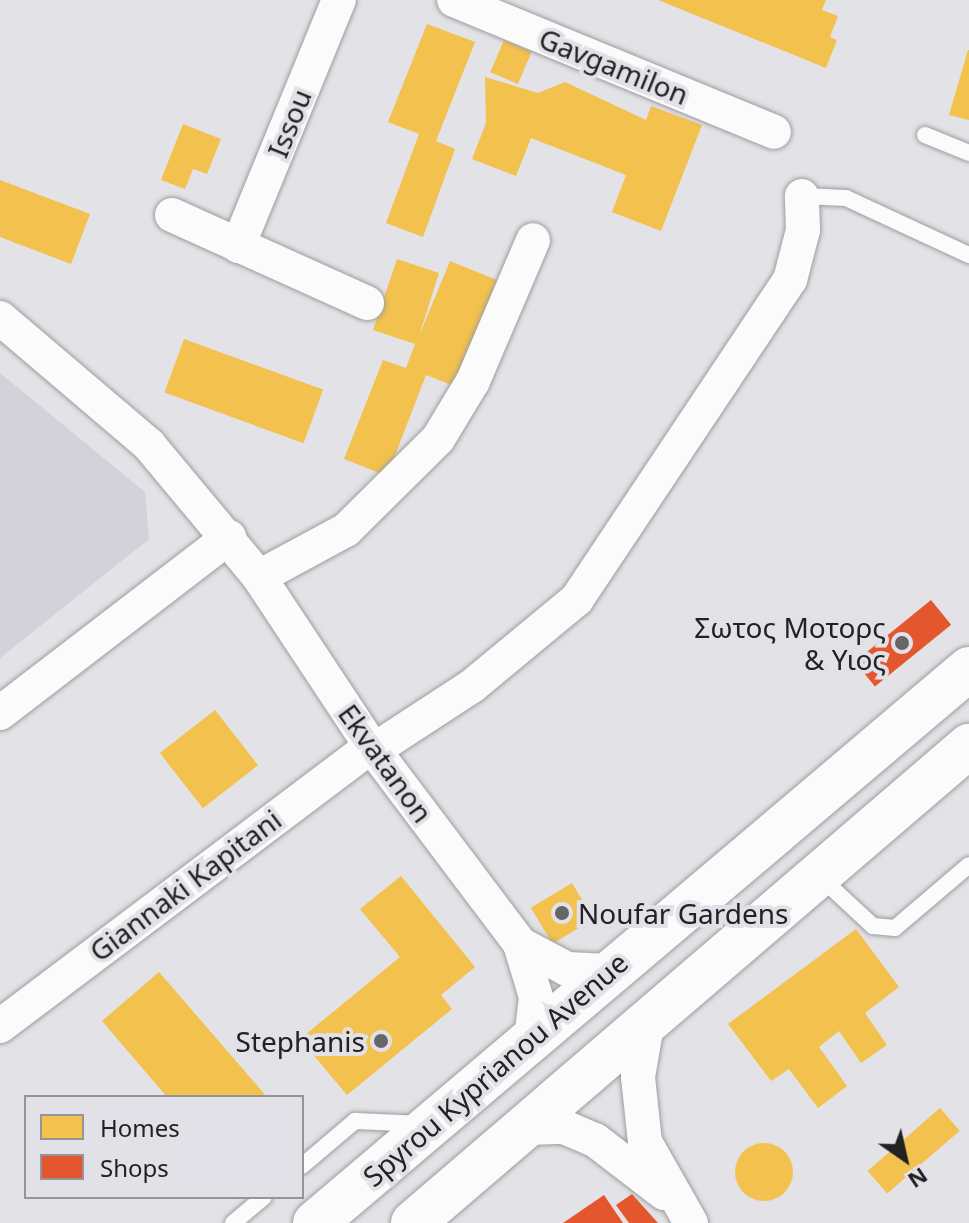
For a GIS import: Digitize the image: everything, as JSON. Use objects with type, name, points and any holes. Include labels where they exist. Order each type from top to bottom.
[{"type":"main road","name":"Spyrou Kyprianou Avenue","points":[[315,1223],[969,669]]},
{"type":"main road","points":[[413,1223],[528,1128],[969,746]]},
{"type":"street","name":"Issou","points":[[238,246],[339,0]]},
{"type":"street","name":"Gavgamilon","points":[[454,0],[774,132]]},
{"type":"street","name":"Giannaki Kapitani","points":[[0,1026],[373,748],[472,686],[577,599],[790,280],[803,230],[802,196]]},
{"type":"street","points":[[172,215],[367,303]]},
{"type":"street","points":[[259,577],[346,530],[438,439],[473,381],[533,240]]},
{"type":"street","name":"Ekvatanon","points":[[0,318],[149,445],[229,537],[259,577],[373,748],[520,944],[536,997],[531,1039]]},
{"type":"street","points":[[0,713],[229,537]]},
{"type":"street","name":"Ekvatanon","points":[[520,944],[567,969],[609,971]]},
{"type":"street","points":[[647,1025],[638,1106],[682,1212]]},
{"type":"street","points":[[528,1128],[564,1127],[595,1140],[682,1212]]},
{"type":"lane","points":[[925,135],[969,153]]},
{"type":"lane","points":[[802,196],[846,198],[969,255]]},
{"type":"lane","points":[[818,875],[873,926],[895,928],[969,865]]},
{"type":"lane","points":[[304,1164],[355,1121],[432,1125]]},
{"type":"lane","points":[[233,1223],[262,1199]]},
{"type":"shaded area","points":[[0,373],[145,492],[149,539],[0,658]]},
{"type":"building: Homes","points":[[658,0],[826,0],[822,10],[838,16],[830,37],[837,40],[826,68]]},
{"type":"building: Homes","points":[[427,24],[475,42],[436,141],[455,149],[423,237],[386,223],[419,134],[388,122]]},
{"type":"building: Homes","points":[[504,40],[532,52],[518,84],[490,72]]},
{"type":"building: Homes","points":[[969,50],[969,120],[949,115]]},
{"type":"building: Homes","points":[[485,77],[538,93],[565,82],[646,120],[651,106],[702,125],[661,231],[612,212],[626,175],[531,138],[516,176],[472,159],[486,123]]},
{"type":"building: Homes","points":[[183,124],[221,139],[207,174],[193,169],[185,189],[161,180]]},
{"type":"building: Homes","points":[[0,180],[90,214],[71,264],[0,237]]},
{"type":"building: Homes","points":[[397,259],[439,273],[419,336],[450,261],[497,280],[454,386],[426,375],[387,476],[344,459],[383,360],[406,368],[415,344],[373,330]]},
{"type":"building: Homes","points":[[184,339],[323,390],[304,443],[165,393]]},
{"type":"building: Homes","points":[[215,710],[258,765],[203,808],[160,753]]},
{"type":"building: Homes","points":[[401,876],[475,967],[441,995],[452,1009],[347,1095],[300,1039],[400,957],[360,909]]},
{"type":"building: Homes","name":"Noufar Gardens","points":[[572,883],[594,919],[552,944],[531,908]]},
{"type":"building: Homes","points":[[856,929],[899,987],[865,1013],[887,1045],[861,1063],[839,1031],[819,1047],[847,1086],[818,1108],[789,1069],[771,1081],[728,1024]]},
{"type":"building: Homes","points":[[159,972],[265,1095],[165,1095],[102,1021]]},
{"type":"building: Homes","points":[[940,1108],[960,1131],[887,1194],[868,1171]]},
{"type":"building: Homes","points":[[764,1143],[775,1145],[784,1152],[791,1161],[791,1183],[784,1192],[775,1199],[764,1201],[753,1199],[744,1192],[737,1183],[735,1172],[737,1161],[744,1152],[753,1145]]},
{"type":"building: Shops","name":"Σωτος Μοτορς & Υιος","points":[[931,600],[951,625],[875,687],[855,662]]},
{"type":"building: Shops","points":[[632,1194],[658,1223],[629,1223],[616,1205]]},
{"type":"building: Shops","points":[[604,1195],[623,1223],[563,1223]]},
{"type":"place","name":"Σωτος Μοτορς & Υιος","points":[[902,643]]},
{"type":"place","name":"Noufar Gardens","points":[[562,913]]},
{"type":"place","name":"Stephanis","points":[[381,1041]]}]
